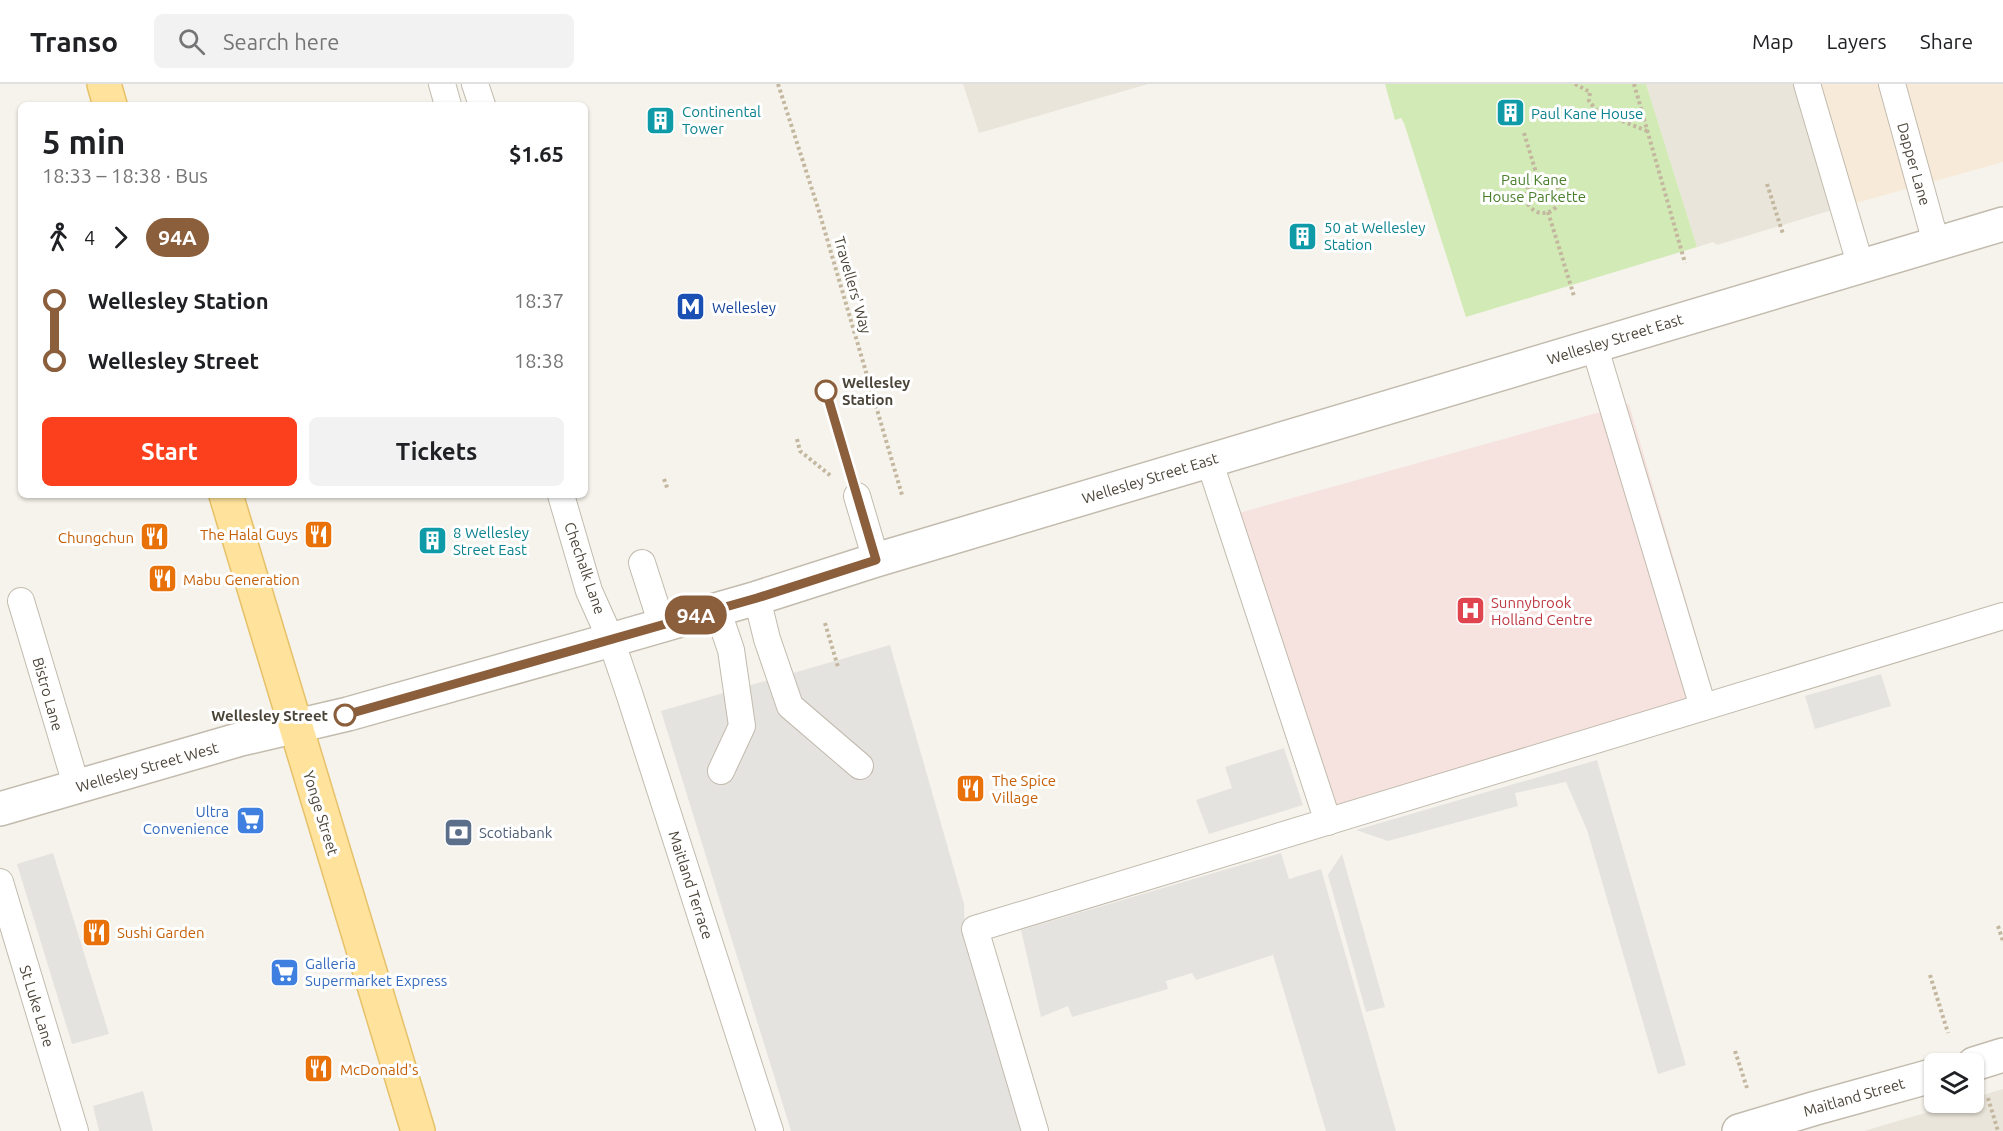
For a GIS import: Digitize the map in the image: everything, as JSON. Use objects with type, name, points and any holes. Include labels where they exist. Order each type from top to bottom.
[{"type":"main road","points":[[104,84],[109,102]]},
{"type":"main road","name":"Yonge Street","points":[[227,498],[418,1131]]},
{"type":"street","name":"Wellesley Street East","points":[[295,726],[348,714],[757,598],[1209,460],[2003,224]]},
{"type":"street","name":"Wellesley Street West","points":[[0,809],[241,739],[295,726]]},
{"type":"street","points":[[1984,1072],[2003,1055]]},
{"type":"street","name":"Maitland Street","points":[[1739,1131],[1924,1078]]},
{"type":"lane","points":[[442,84],[447,102]]},
{"type":"lane","points":[[475,84],[481,102]]},
{"type":"lane","points":[[1807,84],[1861,267]]},
{"type":"lane","name":"Dapper Lane","points":[[1892,84],[1936,243]]},
{"type":"lane","points":[[1593,345],[1703,707]]},
{"type":"lane","points":[[1209,460],[1328,822]]},
{"type":"lane","points":[[857,496],[876,560]]},
{"type":"lane","name":"Chechalk Lane","points":[[562,498],[589,591],[611,640]]},
{"type":"lane","points":[[642,563],[662,625]]},
{"type":"lane","points":[[757,598],[767,639],[790,706],[860,766]]},
{"type":"lane","name":"Bistro Lane","points":[[21,601],[76,788]]},
{"type":"lane","points":[[717,609],[731,650],[742,726],[722,771]]},
{"type":"lane","points":[[1035,1131],[975,929],[2003,615]]},
{"type":"lane","name":"Maitland Terrace","points":[[611,640],[770,1131]]},
{"type":"lane","name":"St Luke Lane","points":[[0,882],[75,1131]]},
{"type":"path","name":"Travellers' Way","points":[[778,84],[818,208],[902,495]]},
{"type":"path","points":[[1575,84],[1590,92],[1589,101],[1597,111],[1647,131]]},
{"type":"path","points":[[1634,84],[1685,263]]},
{"type":"path","points":[[1524,132],[1538,179]]},
{"type":"path","points":[[1538,179],[1549,179],[1560,191],[1556,207],[1548,212],[1536,211],[1527,203],[1526,192],[1529,186],[1538,179]]},
{"type":"path","points":[[1767,184],[1783,234]]},
{"type":"path","points":[[1548,212],[1574,296]]},
{"type":"path","points":[[797,439],[800,451],[832,477]]},
{"type":"path","points":[[664,479],[668,490]]},
{"type":"path","points":[[825,623],[838,667]]},
{"type":"path","points":[[1998,926],[2003,941]]},
{"type":"path","points":[[1930,975],[1948,1033]]},
{"type":"path","points":[[1736,1052],[1749,1093]]},
{"type":"path","points":[[1984,1088],[1998,1131]]},
{"type":"shaded area","points":[[963,84],[1148,84],[979,133]]},
{"type":"shaded area","points":[[1646,84],[1809,84],[1845,206],[1717,245],[1713,242],[1697,247]]},
{"type":"shaded area","points":[[1809,84],[2003,84],[2003,162],[1845,206]]},
{"type":"shaded area","name":"Sunnybrook Holland Centre","points":[[1629,404],[1716,704],[1320,827],[1221,518]]},
{"type":"shaded area","points":[[890,645],[964,904],[965,941],[1022,1131],[791,1131],[661,711]]},
{"type":"shaded area","points":[[1881,674],[1891,706],[1815,729],[1805,696]]},
{"type":"shaded area","points":[[1284,748],[1303,805],[1209,834],[1196,800],[1232,788],[1225,767]]},
{"type":"shaded area","points":[[1597,760],[1686,1065],[1658,1074],[1587,830],[1566,782],[1515,793],[1518,806],[1388,841],[1356,830]]},
{"type":"shaded area","points":[[53,853],[109,1034],[72,1044],[17,864]]},
{"type":"shaded area","points":[[1281,853],[1289,879],[1321,869],[1396,1131],[1326,1131],[1273,955],[1196,980],[1192,973],[1166,981],[1168,989],[1072,1017],[1068,1006],[1041,1017],[1021,930]]},
{"type":"shaded area","points":[[1342,854],[1385,1007],[1366,1012],[1328,875]]},
{"type":"shaded area","points":[[2003,1089],[2003,1131],[1864,1131],[1925,1113],[1984,1113],[1984,1095]]},
{"type":"shaded area","points":[[143,1091],[153,1131],[99,1131],[93,1106]]},
{"type":"green space","name":"Paul Kane House Parkette","points":[[1385,84],[1646,84],[1697,247],[1466,317],[1404,123],[1401,118],[1395,120]]},
{"type":"bus line","name":"94A","points":[[345,715],[757,598],[876,560],[826,391]]},
{"type":"place","name":"Paul Kane House","points":[[1510,113]]},
{"type":"place","name":"Continental Tower","points":[[661,120]]},
{"type":"place","name":"50 at Wellesley Station","points":[[1303,236]]},
{"type":"place","name":"Wellesley","points":[[691,307]]},
{"type":"place","name":"Wellesley Station","points":[[826,391]]},
{"type":"place","name":"The Halal Guys","points":[[319,534]]},
{"type":"place","name":"Chungchun","points":[[155,537]]},
{"type":"place","name":"8 Wellesley Street East","points":[[432,541]]},
{"type":"place","name":"Mabu Generation","points":[[162,579]]},
{"type":"place","name":"Sunnybrook Holland Centre","points":[[1470,611]]},
{"type":"place","name":"Wellesley Street","points":[[345,715]]},
{"type":"place","name":"The Spice Village","points":[[971,789]]},
{"type":"place","name":"Ultra Convenience","points":[[250,820]]},
{"type":"place","name":"Scotiabank","points":[[458,832]]},
{"type":"place","name":"Sushi Garden","points":[[96,932]]},
{"type":"place","name":"Galleria Supermarket Express","points":[[284,972]]},
{"type":"place","name":"McDonald's","points":[[319,1069]]}]
